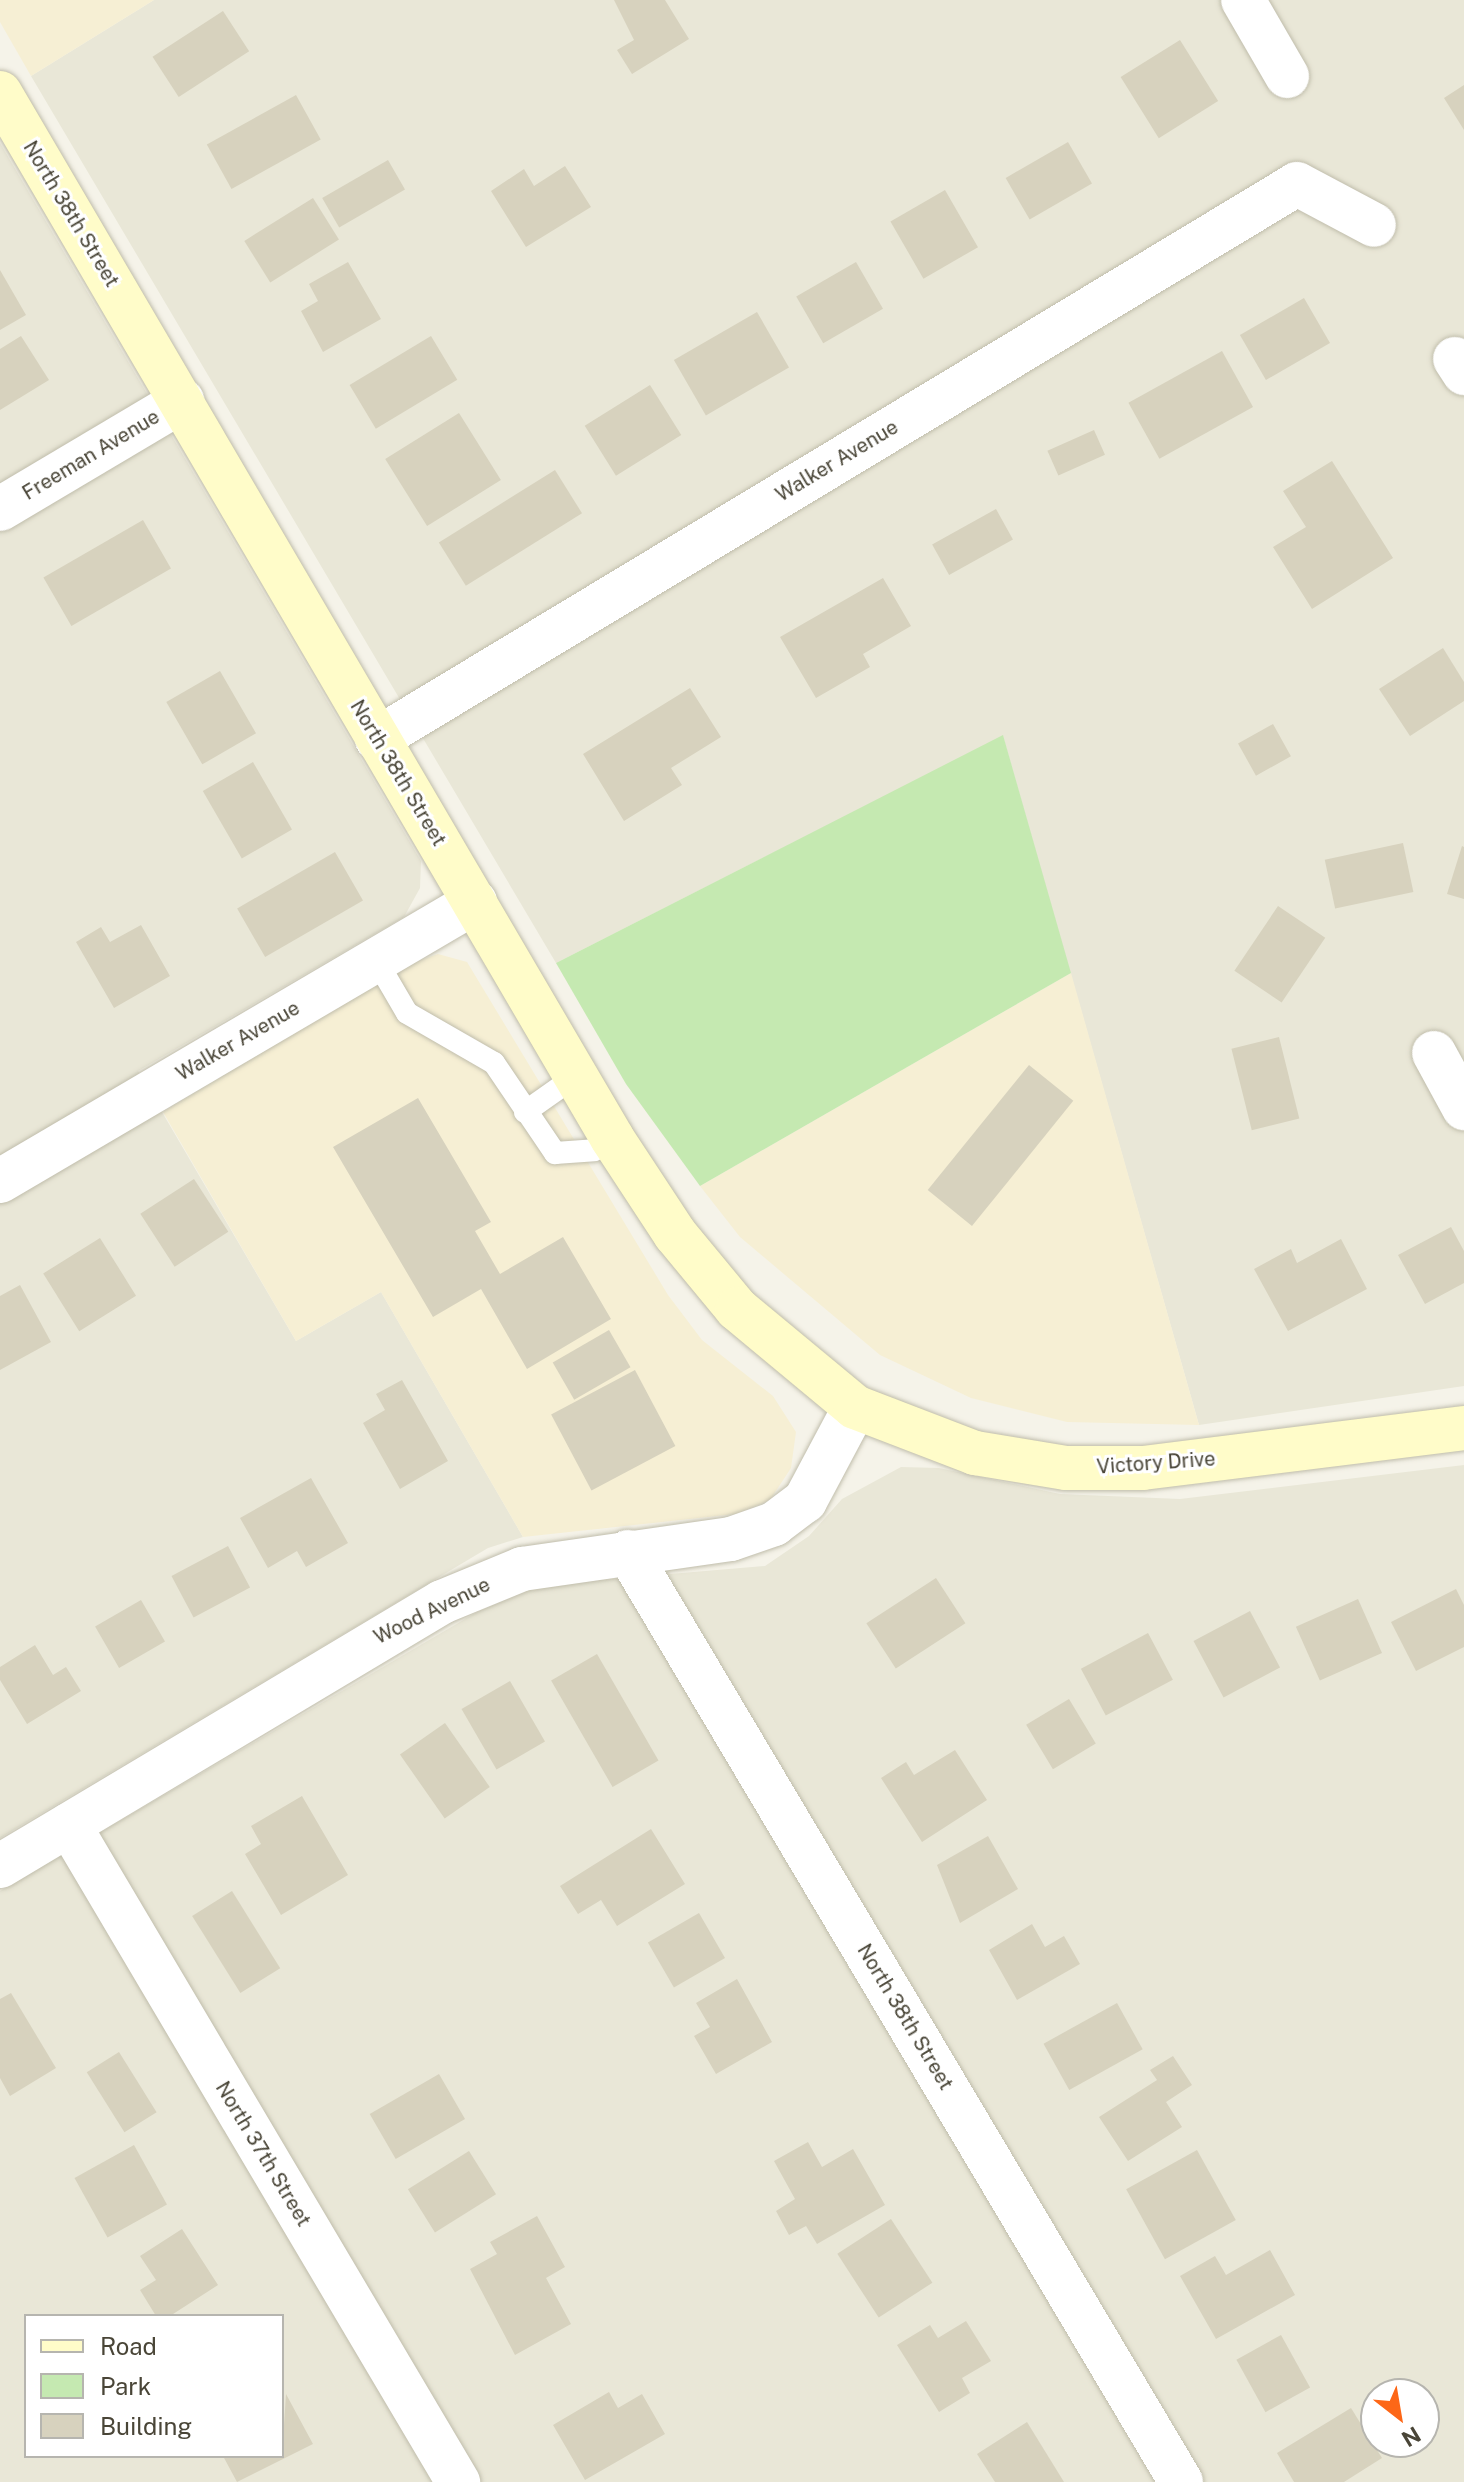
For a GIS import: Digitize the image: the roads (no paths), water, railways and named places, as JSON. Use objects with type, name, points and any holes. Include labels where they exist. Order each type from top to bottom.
[{"type":"main road","name":"North 38th Street","points":[[0,93],[612,1138],[675,1234],[737,1309],[855,1407]]},
{"type":"main road","name":"Victory Drive","points":[[855,1407],[975,1453],[1066,1468],[1143,1468],[1464,1428]]},
{"type":"street","points":[[1243,0],[1287,76]]},
{"type":"street","name":"Walker Avenue","points":[[377,739],[1297,184],[1374,225]]},
{"type":"street","name":"Freeman Avenue","points":[[0,509],[182,401]]},
{"type":"street","name":"Walker Avenue","points":[[0,1181],[475,902]]},
{"type":"street","points":[[1434,1053],[1464,1108]]},
{"type":"street","name":"Wood Avenue","points":[[0,1866],[442,1602],[522,1569],[731,1539],[774,1524],[805,1501],[855,1407]]},
{"type":"street","name":"North 38th Street","points":[[628,1552],[1181,2482]]},
{"type":"street","name":"North 37th Street","points":[[69,1825],[458,2482]]},
{"type":"lane","points":[[376,960],[407,1013],[494,1063],[555,1153],[594,1150],[612,1138]]},
{"type":"lane","points":[[525,1112],[576,1076]]}]
